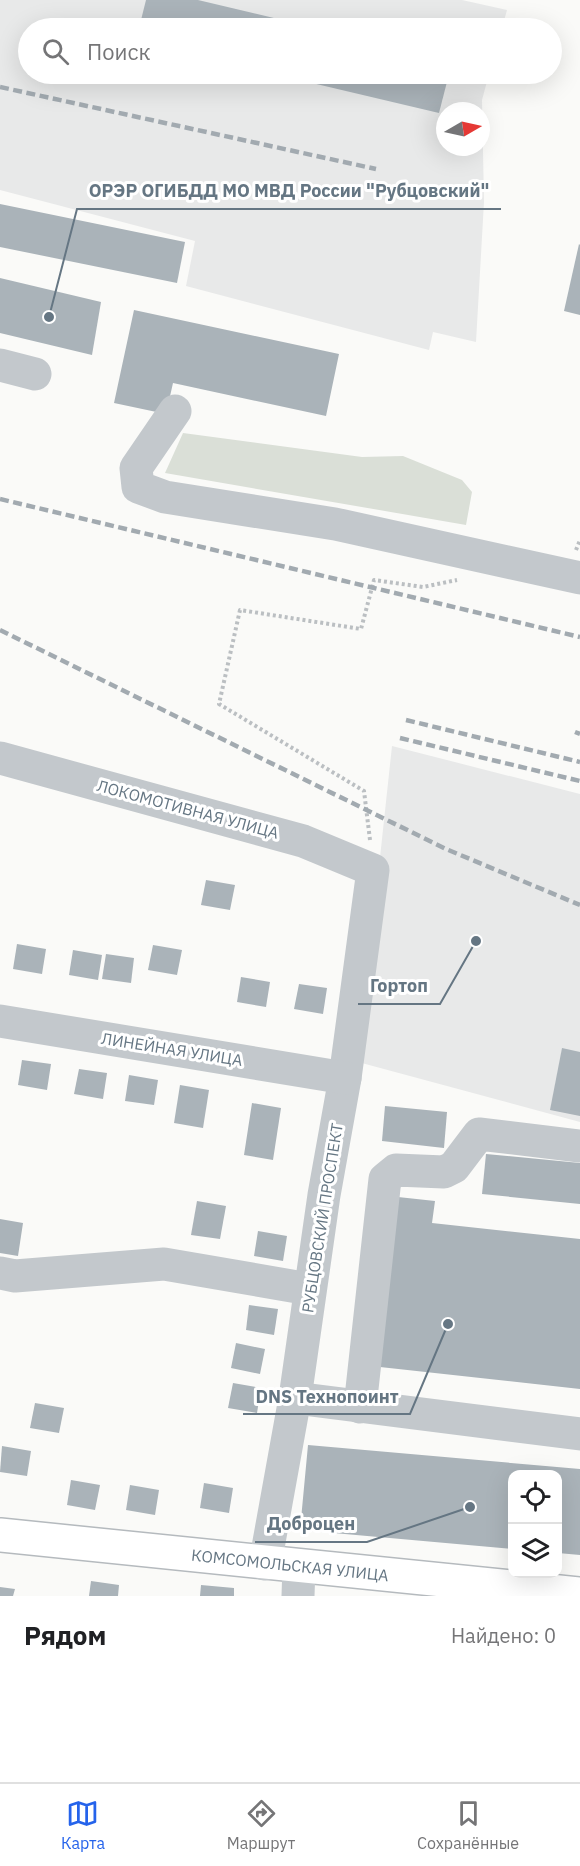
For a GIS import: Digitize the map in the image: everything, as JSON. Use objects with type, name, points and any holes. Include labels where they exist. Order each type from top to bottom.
[{"type":"main road","name":"КОМСОМОЛЬСКАЯ УЛИЦА","points":[[0,1535],[265,1564],[298,1581],[580,1594]]},
{"type":"street","points":[[0,365],[35,374]]},
{"type":"street","points":[[176,411],[136,468],[138,487],[165,497],[336,524],[571,576]]},
{"type":"street","name":"ЛОКОМОТИВНАЯ УЛИЦА","points":[[0,758],[303,841],[373,870]]},
{"type":"street","name":"РУБЦОВСКИЙ ПРОСПЕКТ","points":[[265,1564],[295,1398],[309,1289],[345,1078],[373,870]]},
{"type":"street","name":"ЛИНЕЙНАЯ УЛИЦА","points":[[0,1021],[345,1078]]},
{"type":"street","points":[[360,1407],[385,1179],[396,1170],[444,1172],[454,1167],[478,1134],[580,1146]]},
{"type":"street","points":[[0,1274],[15,1276],[164,1264],[309,1289]]},
{"type":"street","points":[[295,1398],[580,1434]]},
{"type":"path","points":[[571,576],[574,556],[580,540]]},
{"type":"path","points":[[373,870],[364,791],[219,704],[240,610],[361,629],[374,580],[423,586],[466,578]]},
{"type":"shaded area","points":[[0,0],[462,0],[507,10],[505,18],[18,18],[18,84],[486,84],[482,102],[436,102],[436,156],[483,156],[484,202],[476,342],[433,332],[429,350],[186,286],[195,241],[0,190]]},
{"type":"shaded area","points":[[183,433],[362,457],[403,456],[462,480],[472,492],[466,525],[165,473]]},
{"type":"shaded area","points":[[392,746],[580,794],[580,1122],[358,1062]]},
{"type":"building","points":[[146,0],[198,0],[274,18],[142,18]]},
{"type":"building","points":[[316,84],[446,84],[442,102],[436,102],[436,112]]},
{"type":"building","points":[[0,204],[185,242],[177,283],[0,247]]},
{"type":"building","points":[[580,245],[580,315],[564,311]]},
{"type":"building","points":[[0,278],[101,302],[92,355],[0,333]]},
{"type":"building","points":[[134,310],[339,354],[326,416],[173,383],[166,414],[114,403]]},
{"type":"building","points":[[206,880],[235,885],[230,910],[201,905]]},
{"type":"building","points":[[17,944],[46,949],[42,974],[13,969]]},
{"type":"building","points":[[153,945],[182,950],[177,975],[148,970]]},
{"type":"building","points":[[73,950],[102,955],[98,980],[69,975]]},
{"type":"building","points":[[106,954],[134,958],[131,983],[102,979]]},
{"type":"building","points":[[241,977],[270,982],[266,1007],[237,1002]]},
{"type":"building","points":[[299,984],[327,988],[323,1014],[294,1009]]},
{"type":"building","points":[[562,1048],[580,1052],[580,1116],[550,1110]]},
{"type":"building","points":[[22,1060],[51,1064],[47,1090],[18,1085]]},
{"type":"building","points":[[79,1069],[107,1073],[103,1099],[74,1094]]},
{"type":"building","points":[[129,1075],[158,1080],[154,1105],[125,1101]]},
{"type":"building","points":[[180,1085],[209,1090],[203,1128],[174,1123]]},
{"type":"building","points":[[252,1103],[281,1108],[273,1160],[244,1155]]},
{"type":"building","points":[[385,1106],[447,1112],[444,1148],[382,1141]]},
{"type":"building","points":[[486,1154],[580,1163],[580,1204],[482,1194]]},
{"type":"building","points":[[398,1197],[435,1201],[432,1223],[580,1239],[580,1389],[380,1367]]},
{"type":"building","points":[[197,1201],[226,1206],[220,1239],[191,1235]]},
{"type":"building","points":[[0,1219],[23,1223],[18,1256],[0,1253]]},
{"type":"building","points":[[258,1231],[287,1236],[283,1261],[254,1256]]},
{"type":"building","points":[[249,1305],[278,1309],[274,1335],[246,1330]]},
{"type":"building","points":[[236,1343],[265,1349],[260,1374],[231,1368]]},
{"type":"building","points":[[233,1383],[261,1388],[257,1413],[228,1408]]},
{"type":"building","points":[[35,1403],[64,1408],[59,1433],[30,1428]]},
{"type":"building","points":[[308,1445],[580,1469],[580,1555],[562,1553],[562,1470],[508,1470],[508,1549],[300,1530]]},
{"type":"building","points":[[2,1446],[31,1451],[27,1476],[0,1472]]},
{"type":"building","points":[[71,1480],[100,1485],[95,1510],[67,1505]]},
{"type":"building","points":[[204,1483],[233,1488],[229,1513],[200,1508]]},
{"type":"building","points":[[130,1485],[159,1490],[155,1515],[126,1510]]},
{"type":"building","points":[[91,1581],[119,1585],[118,1596],[89,1596]]},
{"type":"building","points":[[201,1585],[234,1588],[234,1596],[200,1596]]},
{"type":"building","points":[[0,1587],[15,1589],[13,1596],[0,1596]]},
{"type":"railway","points":[[0,87],[376,169]]},
{"type":"railway","points":[[0,499],[580,637]]},
{"type":"railway","points":[[0,630],[446,849],[580,905]]},
{"type":"railway","points":[[406,720],[580,762]]},
{"type":"railway","points":[[575,732],[580,734]]},
{"type":"railway","points":[[400,738],[580,781]]},
{"type":"place","name":"ОРЭР ОГИБДД МО МВД России \"Рубцовский\"","points":[[49,317]]},
{"type":"place","name":"Гортоп","points":[[476,941]]},
{"type":"place","name":"DNS Технопоинт","points":[[448,1324]]},
{"type":"place","name":"Доброцен","points":[[470,1507]]}]
